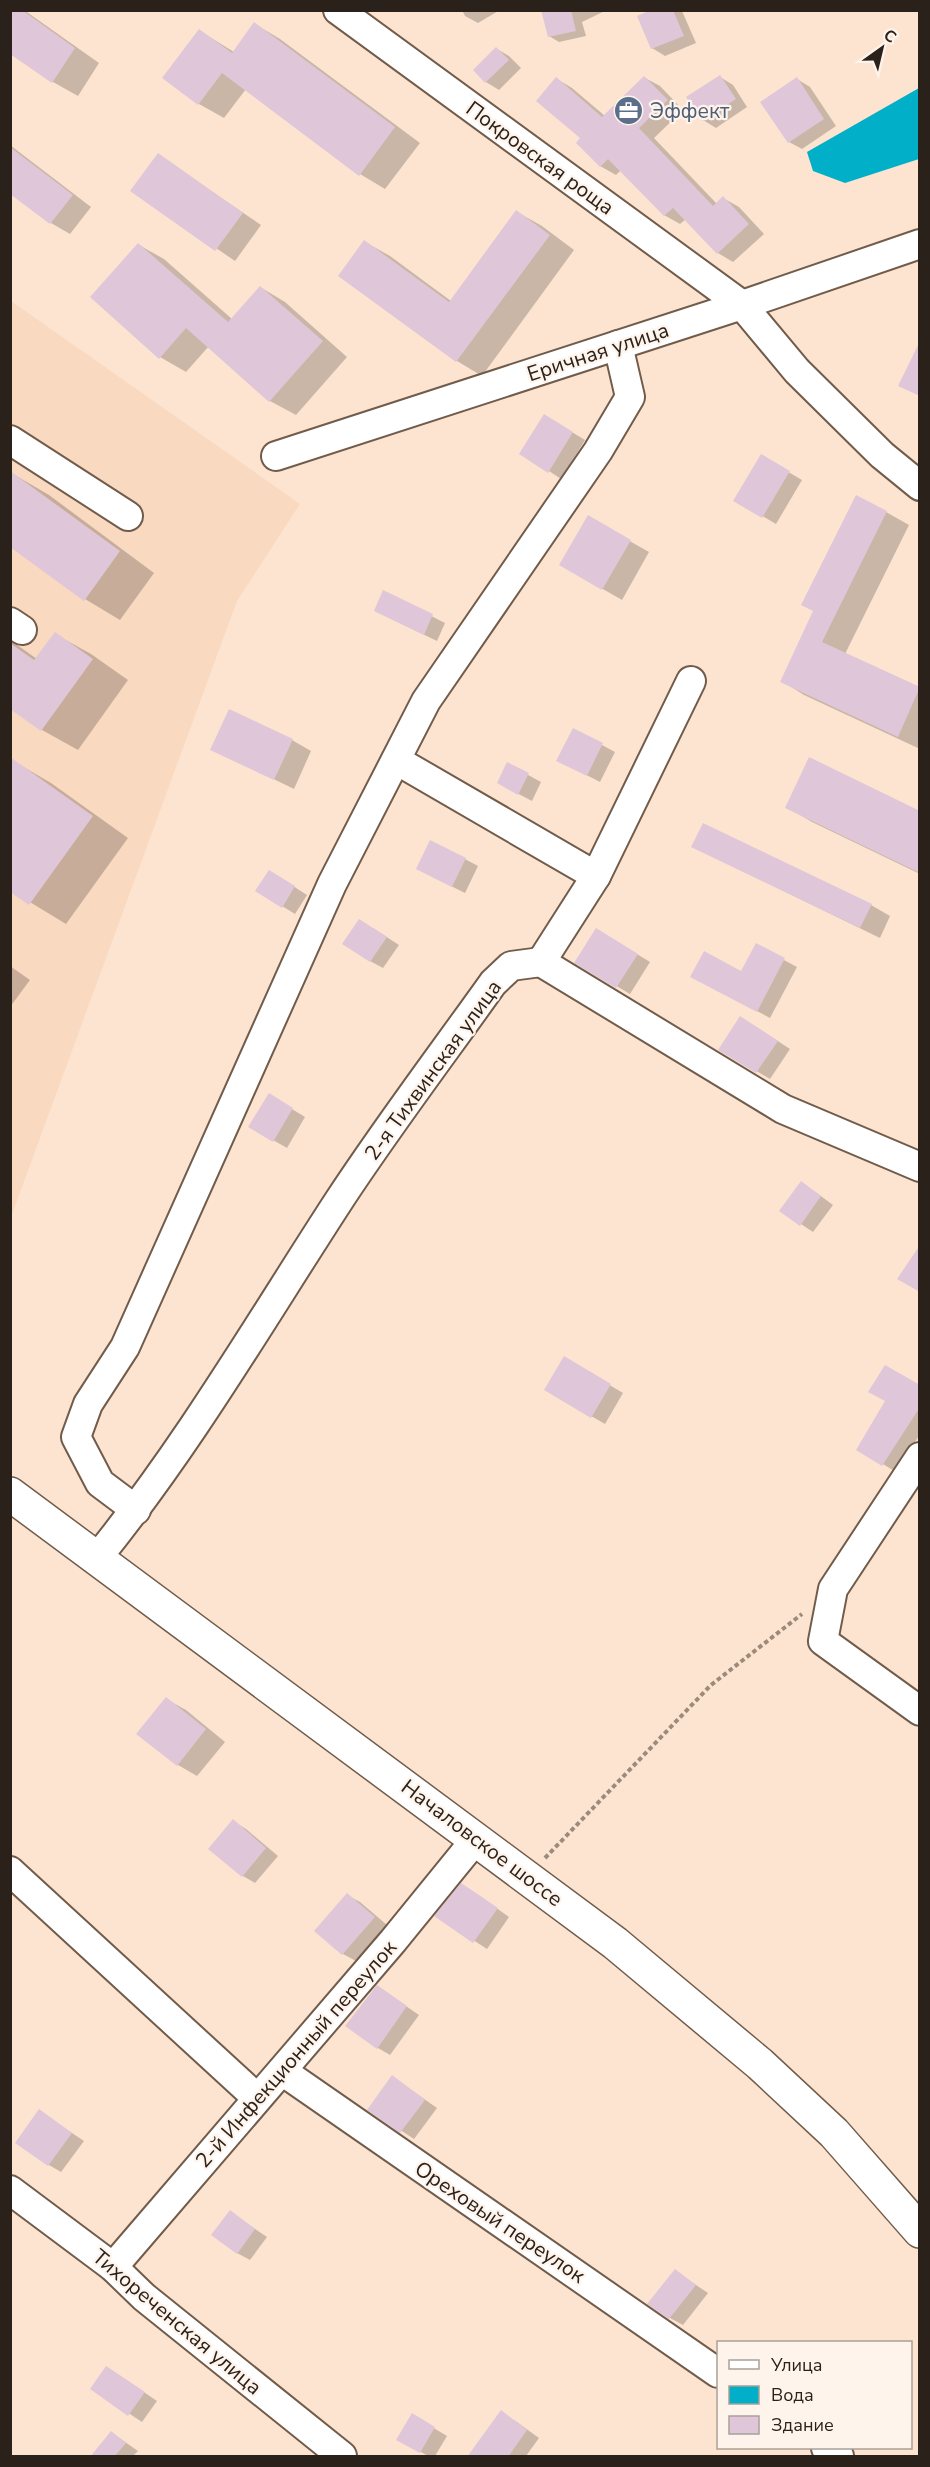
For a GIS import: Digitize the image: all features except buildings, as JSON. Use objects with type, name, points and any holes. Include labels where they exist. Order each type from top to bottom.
[{"type":"main road","name":"Началовское шоссе","points":[[10,1494],[615,1943],[760,2064],[834,2133],[920,2231]]},
{"type":"street","name":"Покровская роща","points":[[338,10],[742,305],[797,371],[882,455],[920,486]]},
{"type":"street","name":"Еричная улица","points":[[276,456],[742,305],[920,244]]},
{"type":"street","points":[[136,1510],[100,1483],[76,1437],[88,1404],[125,1347],[332,884],[426,702],[598,451],[630,397],[618,345]]},
{"type":"street","points":[[10,440],[128,516]]},
{"type":"street","points":[[691,681],[596,876],[541,962],[783,1109],[919,1166]]},
{"type":"street","points":[[396,760],[596,876]]},
{"type":"street","name":"2-я Тихвинская улица","points":[[97,1558],[136,1510],[225,1383],[339,1200],[493,983],[511,966],[541,962]]},
{"type":"street","points":[[920,1457],[833,1589],[823,1641],[920,1711]]},
{"type":"street","name":"2-й Инфекционный переулок","points":[[113,2267],[393,1941],[476,1839]]},
{"type":"street","points":[[10,1871],[257,2098]]},
{"type":"street","name":"Ореховый переулок","points":[[282,2071],[717,2372]]},
{"type":"street","name":"Тихореченская улица","points":[[10,2190],[113,2267],[144,2297],[342,2457]]},
{"type":"path","points":[[527,1877],[711,1685],[833,1589]]},
{"type":"shaded area","points":[[11,301],[300,504],[237,601],[11,1217]]},
{"type":"water","points":[[919,88],[919,159],[845,183],[813,171],[807,152]]},
{"type":"place","name":"Эффект","points":[[629,111]]}]
